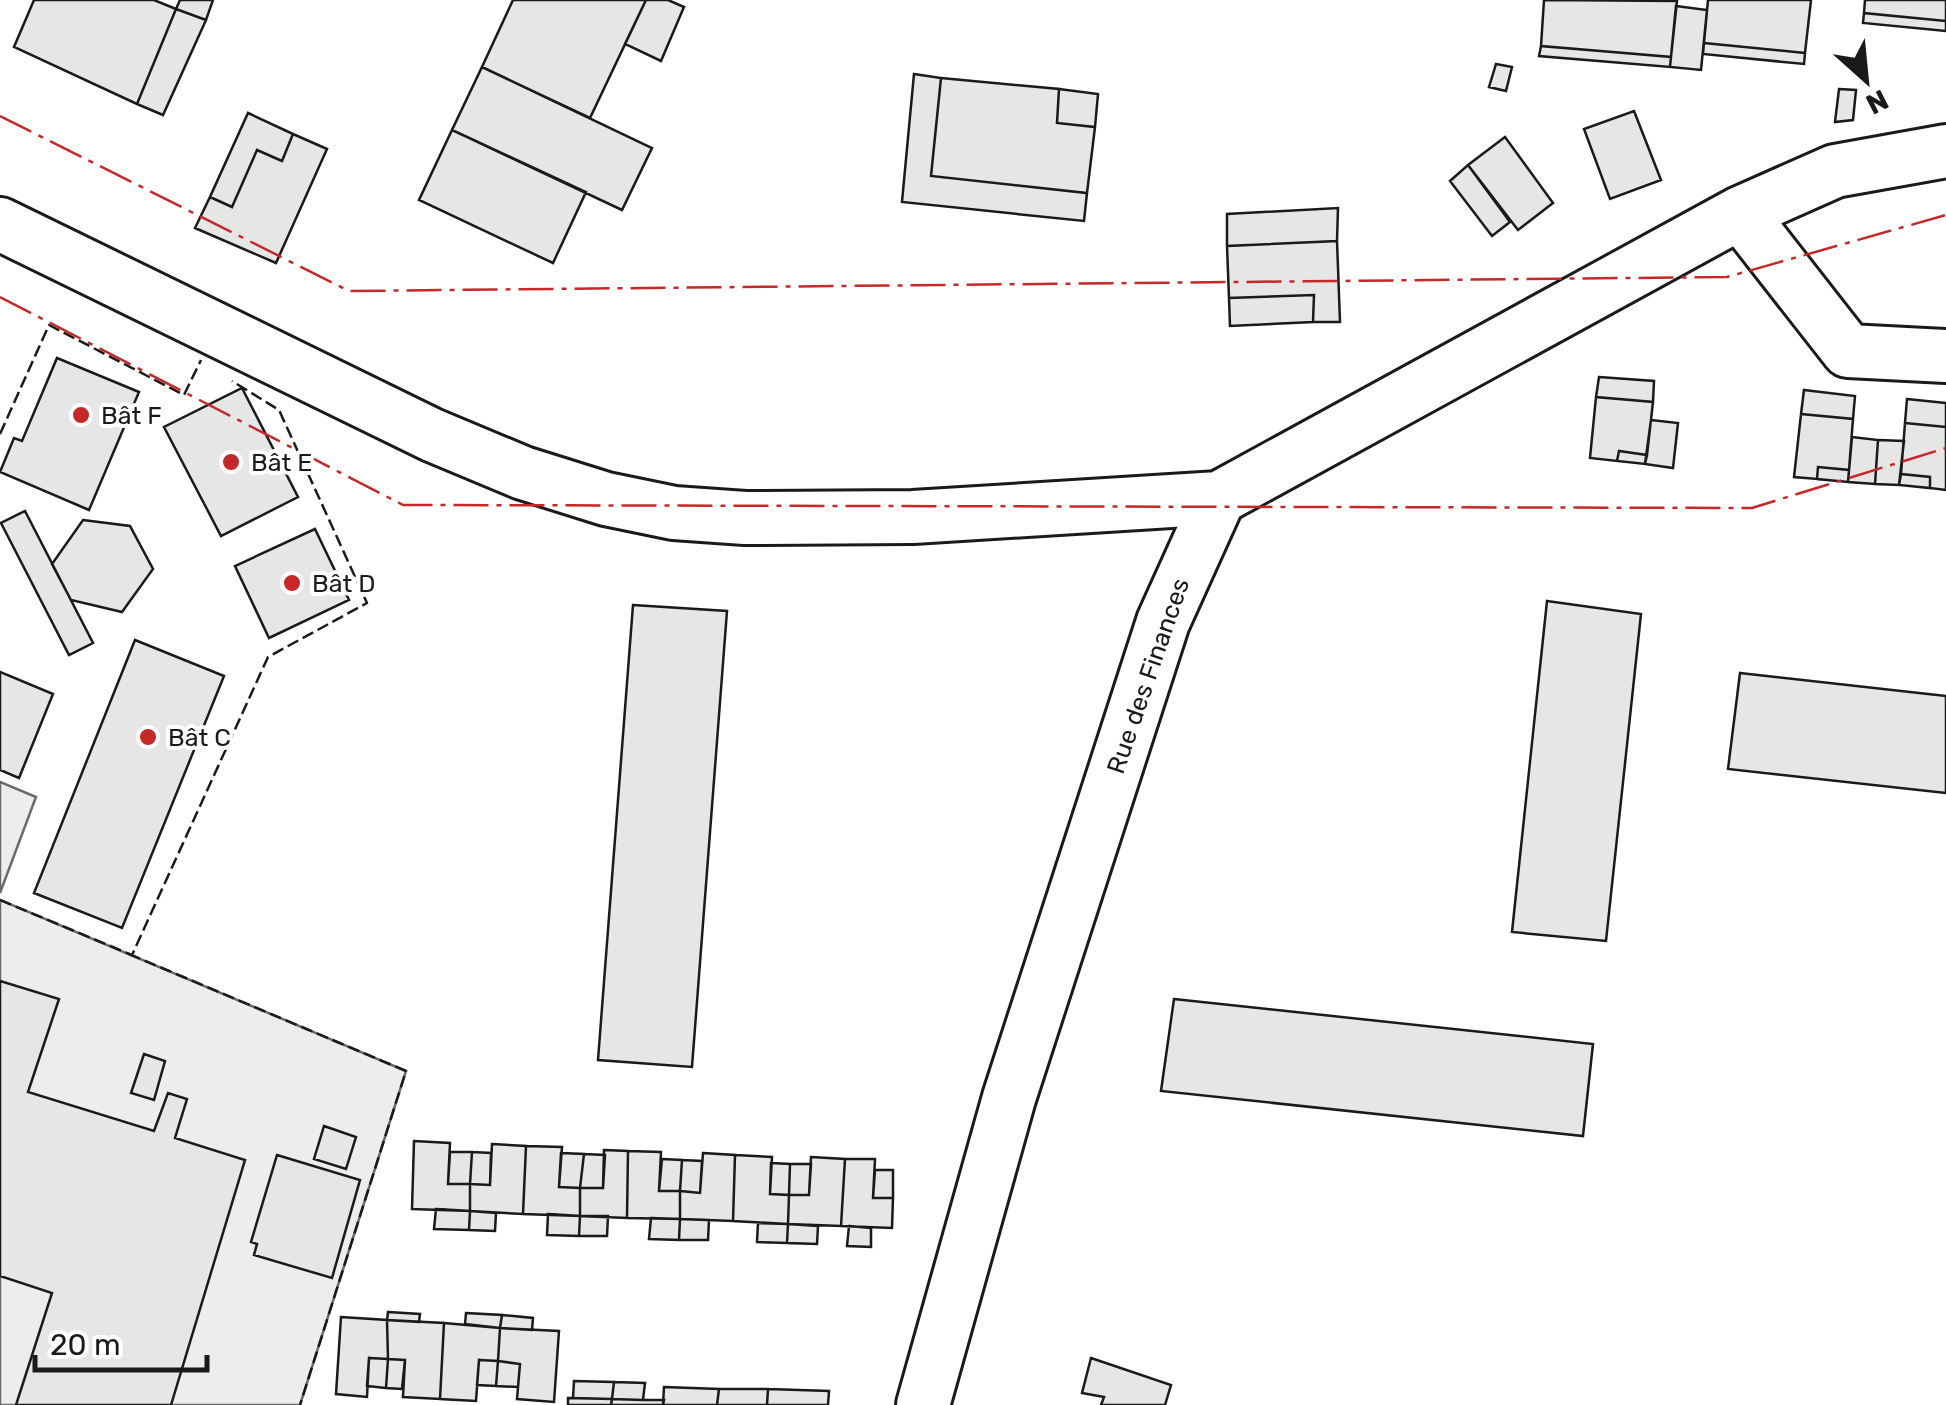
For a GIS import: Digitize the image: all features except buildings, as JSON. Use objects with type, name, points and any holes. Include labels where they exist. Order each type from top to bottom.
[{"type":"street","points":[[0,224],[432,435],[523,473],[606,499],[674,514],[745,518],[913,516],[1219,498],[1740,213],[1835,170],[1946,151]]},
{"type":"street","points":[[1740,213],[1848,351],[1946,356]]},
{"type":"street","name":"Rue des Finances","points":[[924,1405],[1009,1098],[1162,622],[1219,498]]},
{"type":"shaded area","points":[[0,782],[36,797],[0,893]]},
{"type":"shaded area","points":[[0,900],[406,1071],[300,1405],[0,1405]]},
{"type":"fence","points":[[0,434],[49,325],[184,395],[201,360]]},
{"type":"fence","points":[[0,900],[132,955],[268,657],[367,603],[279,410],[232,381]]},
{"type":"fence","points":[[129,954],[406,1071],[300,1405]]},
{"type":"power","points":[[0,116],[349,291],[1727,277],[1946,215]]},
{"type":"power","points":[[0,297],[403,505],[1752,508],[1946,448]]},
{"type":"place","name":"Bât F","points":[[81,415]]},
{"type":"place","name":"Bât E","points":[[231,462]]},
{"type":"place","name":"Bât D","points":[[292,583]]},
{"type":"place","name":"Bât C","points":[[148,737]]}]
